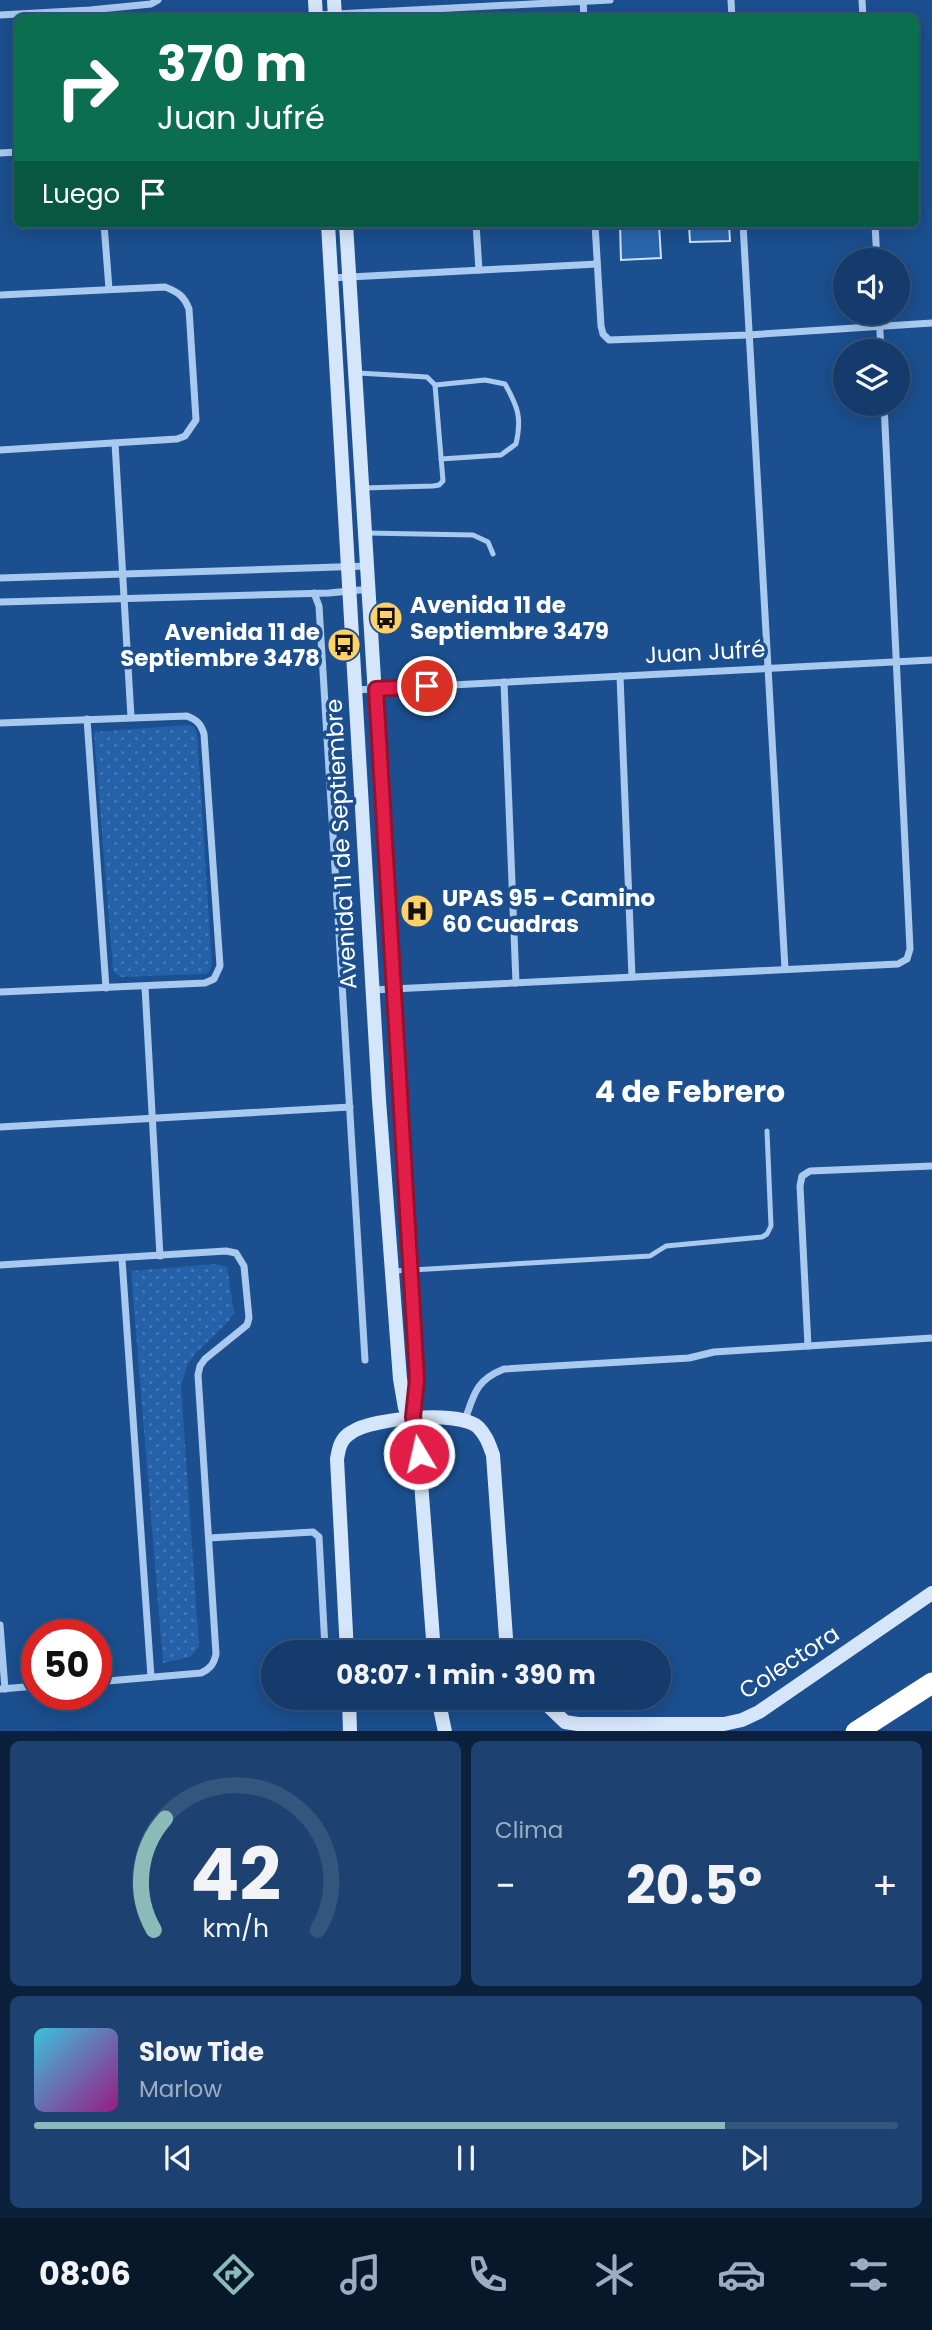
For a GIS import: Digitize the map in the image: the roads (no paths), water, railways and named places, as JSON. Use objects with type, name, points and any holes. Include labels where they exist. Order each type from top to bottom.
[{"type":"highway","points":[[856,1731],[932,1683]]},
{"type":"main road","name":"Avenida 11 de Septiembre","points":[[328,228],[372,990],[392,1271],[401,1388],[405,1408],[413,1417]]},
{"type":"main road","name":"Avenida 11 de Septiembre","points":[[346,228],[417,1379],[413,1417],[420,1469],[433,1640]]},
{"type":"main road","points":[[345,1640],[337,1459],[339,1446],[350,1432],[364,1426],[413,1417],[465,1420],[477,1426],[488,1440],[493,1455],[506,1640]]},
{"type":"main road","name":"Colectora","points":[[553,1710],[565,1721],[578,1724],[724,1724],[741,1720],[759,1712],[932,1593]]},
{"type":"main road","points":[[349,1710],[350,1731]]},
{"type":"main road","points":[[435,1731],[436,1710]]},
{"type":"main road","points":[[440,1710],[445,1731]]},
{"type":"street","points":[[90,14],[151,4],[158,0]]},
{"type":"street","points":[[316,11],[465,8],[610,0]]},
{"type":"street","points":[[465,8],[466,14]]},
{"type":"street","points":[[104,228],[109,289]]},
{"type":"street","points":[[476,228],[479,270]]},
{"type":"street","points":[[595,228],[601,326],[603,334],[609,340],[748,335],[932,323]]},
{"type":"street","points":[[743,228],[785,969]]},
{"type":"street","points":[[874,228],[876,248]]},
{"type":"street","points":[[331,278],[597,264]]},
{"type":"street","points":[[0,295],[165,287],[177,291],[185,300],[188,309],[195,419],[185,436],[177,439],[0,450]]},
{"type":"street","points":[[880,326],[880,339]]},
{"type":"street","points":[[372,990],[898,964],[907,959],[910,949],[885,416]]},
{"type":"street","points":[[115,443],[131,717]]},
{"type":"street","points":[[0,578],[368,566]]},
{"type":"street","points":[[0,602],[370,589]]},
{"type":"street","points":[[314,593],[319,606],[365,1360]]},
{"type":"street","name":"Juan Jufré","points":[[355,690],[932,660]]},
{"type":"street","points":[[620,676],[632,977]]},
{"type":"street","points":[[504,682],[516,983]]},
{"type":"street","points":[[0,723],[131,717],[187,716],[195,719],[204,734],[220,966],[214,979],[205,983],[0,992]]},
{"type":"street","points":[[87,719],[106,988]]},
{"type":"street","points":[[145,987],[160,1256]]},
{"type":"street","points":[[0,1127],[350,1107]]},
{"type":"street","points":[[807,1346],[800,1186],[802,1176],[810,1171],[932,1166]]},
{"type":"street","points":[[0,1265],[226,1251],[236,1253],[244,1266],[249,1318],[247,1325],[205,1359],[198,1376],[216,1654],[214,1663],[201,1673],[112,1681]]},
{"type":"street","points":[[122,1259],[151,1677]]},
{"type":"street","points":[[465,1420],[476,1388],[491,1374],[504,1369],[690,1358],[714,1352],[932,1338]]},
{"type":"street","points":[[209,1538],[313,1532],[319,1537],[325,1640]]},
{"type":"street","points":[[0,1625],[2,1689],[21,1687]]},
{"type":"lane","points":[[355,373],[427,376],[435,385],[443,481],[439,485],[363,488]]},
{"type":"lane","points":[[435,385],[485,380],[506,384],[517,404],[520,426],[516,444],[501,455],[441,459]]},
{"type":"lane","points":[[366,533],[473,535],[488,542],[493,554]]},
{"type":"lane","points":[[392,1271],[650,1256],[666,1246],[762,1237],[771,1226],[767,1131]]},
{"type":"place","name":"Avenida 11 de Septiembre 3479","points":[[386,618]]},
{"type":"place","name":"Avenida 11 de Septiembre 3478","points":[[344,645]]},
{"type":"place","name":"UPAS 95 - Camino 60 Cuadras","points":[[417,911]]},
{"type":"district","name":"4 de Febrero","points":[[690,1091]]}]
